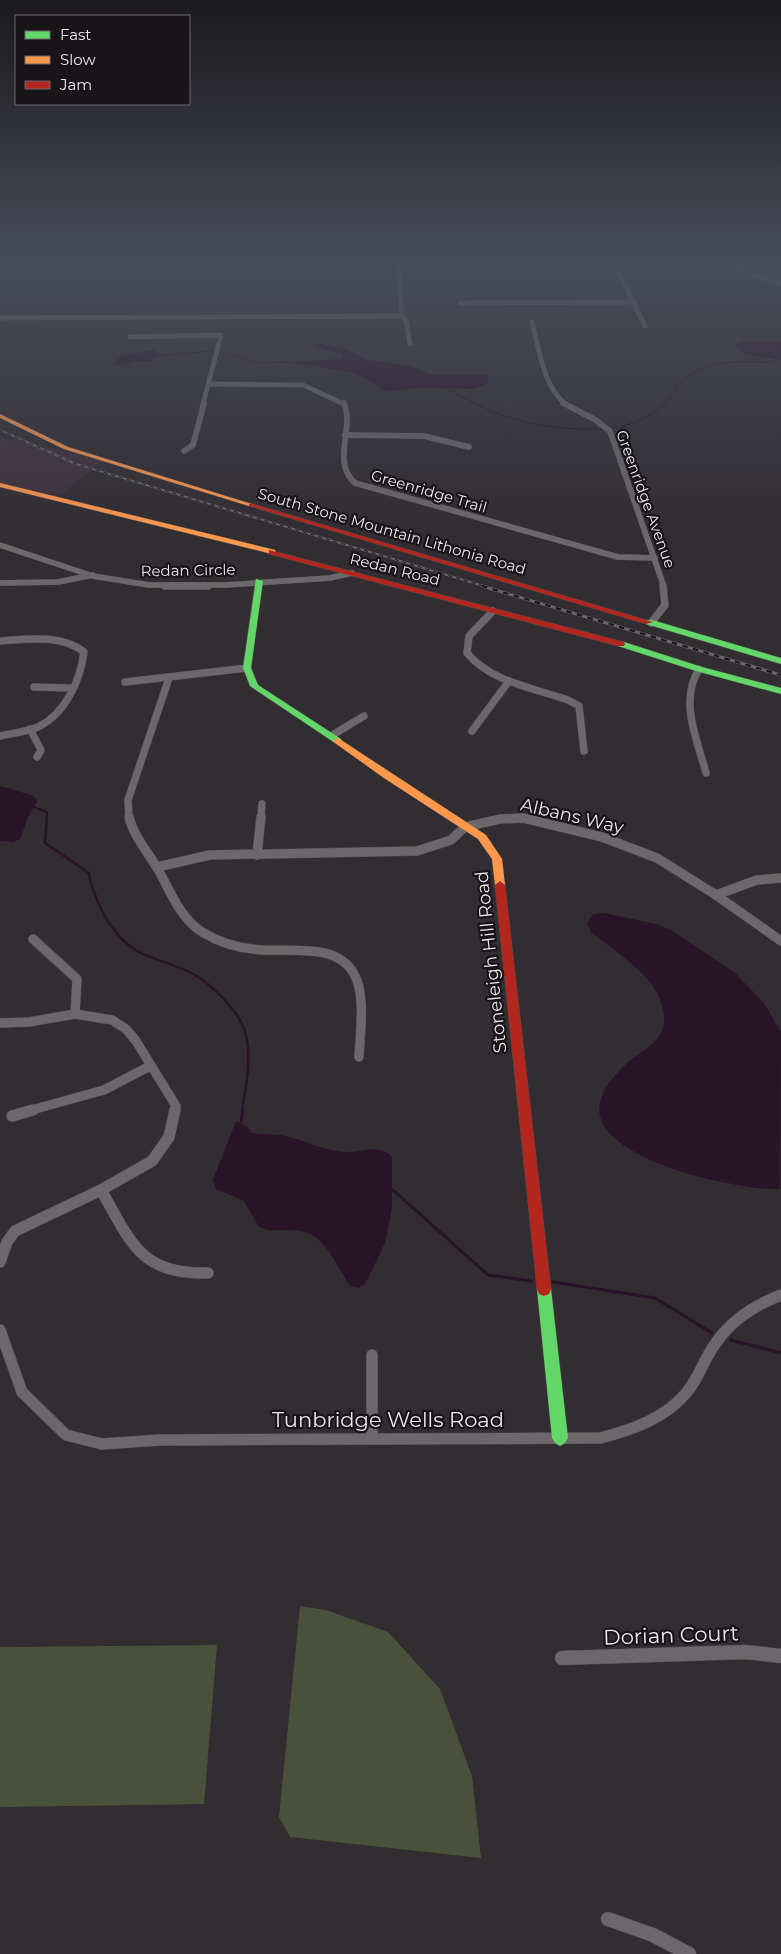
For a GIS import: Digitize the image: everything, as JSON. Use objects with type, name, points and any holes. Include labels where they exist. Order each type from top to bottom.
[{"type":"main road","name":"South Stone Mountain Lithonia Road","points":[[0,416],[27,431],[66,448],[184,485],[781,661]]},
{"type":"main road","name":"Redan Road","points":[[0,485],[594,636],[698,669],[781,691]]},
{"type":"main road","points":[[246,668],[260,582]]},
{"type":"main road","name":"Stoneleigh Hill Road","points":[[246,668],[250,680],[259,691],[331,736],[465,827],[488,844],[497,859],[560,1438]]},
{"type":"street","points":[[184,450],[193,445],[218,351]]},
{"type":"street","name":"Greenridge Avenue","points":[[541,351],[554,395],[577,412],[596,418],[610,431],[655,558],[665,592],[665,606],[651,623]]},
{"type":"street","name":"Greenridge Trail","points":[[210,384],[303,385],[343,402],[347,411],[343,454],[346,476],[355,483],[618,557],[655,558]]},
{"type":"street","points":[[345,435],[435,437],[469,447]]},
{"type":"street","name":"Redan Circle","points":[[0,545],[93,575],[123,582],[164,586],[330,578],[352,573]]},
{"type":"street","points":[[0,583],[58,582],[93,575]]},
{"type":"street","points":[[493,611],[468,637],[466,647],[475,663],[509,681],[573,701],[579,706],[584,751]]},
{"type":"street","points":[[0,641],[62,641],[78,646],[84,652],[82,666],[71,688],[67,702],[56,714],[38,727],[0,736]]},
{"type":"street","points":[[125,682],[246,668]]},
{"type":"street","points":[[698,669],[690,684],[688,701],[706,773]]},
{"type":"street","points":[[169,678],[150,740],[129,792],[127,807],[129,822],[134,835],[157,867],[188,920],[213,939],[240,947],[259,950],[312,950],[334,956],[349,966],[358,981],[360,998],[358,1057]]},
{"type":"street","points":[[472,731],[509,681]]},
{"type":"street","points":[[34,687],[71,688]]},
{"type":"street","points":[[331,736],[364,716]]},
{"type":"street","points":[[30,729],[41,750],[37,757]]},
{"type":"street","points":[[257,855],[262,804]]},
{"type":"street","name":"Albans Way","points":[[157,867],[210,855],[417,851],[451,840],[465,827],[500,819],[523,818],[602,837],[657,858],[716,895],[781,941]]},
{"type":"street","points":[[716,895],[757,880],[781,878]]},
{"type":"street","points":[[33,939],[76,979],[75,1014]]},
{"type":"street","points":[[0,1023],[29,1022],[75,1014],[112,1020],[126,1029],[136,1041],[176,1106],[169,1137],[152,1161],[101,1190],[15,1231],[7,1242],[0,1262]]},
{"type":"street","points":[[12,1116],[104,1090],[150,1066]]},
{"type":"street","points":[[101,1190],[135,1247],[146,1259],[168,1272],[188,1275],[208,1273]]},
{"type":"street","name":"Tunbridge Wells Road","points":[[0,1330],[22,1392],[66,1435],[102,1444],[160,1440],[600,1438],[617,1434],[649,1421],[664,1412],[686,1392],[714,1345],[734,1322],[772,1298],[781,1295]]},
{"type":"street","points":[[372,1355],[372,1438]]},
{"type":"street","name":"Dorian Court","points":[[562,1658],[746,1652],[781,1656]]},
{"type":"street","points":[[608,1919],[653,1935],[689,1954]]},
{"type":"shaded area","points":[[147,351],[154,351],[157,354],[151,362],[141,361],[123,365],[114,364],[121,356]]},
{"type":"shaded area","points":[[333,351],[350,351],[368,360],[405,365],[434,375],[486,374],[488,376],[488,383],[475,389],[419,388],[388,391],[350,372],[291,362],[343,359],[340,353]]},
{"type":"shaded area","points":[[742,351],[781,351],[781,360],[746,355]]},
{"type":"shaded area","points":[[0,435],[7,439],[103,460],[61,495],[0,489]]},
{"type":"shaded area","points":[[0,786],[31,795],[36,798],[37,802],[28,817],[20,839],[13,842],[0,841]]},
{"type":"shaded area","points":[[604,913],[656,924],[673,931],[735,973],[764,1003],[781,1032],[780,1189],[732,1184],[700,1177],[637,1153],[613,1137],[601,1118],[602,1096],[606,1087],[627,1063],[647,1049],[658,1038],[662,1032],[664,1015],[661,1002],[647,978],[591,932],[587,923],[593,914]]},
{"type":"shaded area","points":[[236,1121],[246,1126],[252,1133],[280,1135],[344,1152],[381,1150],[392,1157],[392,1208],[385,1243],[365,1284],[359,1288],[350,1286],[326,1247],[313,1235],[293,1230],[271,1230],[259,1227],[244,1201],[216,1189],[213,1180]]},
{"type":"green space","points":[[300,1606],[326,1610],[388,1632],[440,1689],[472,1776],[481,1858],[290,1837],[279,1817]]},
{"type":"green space","points":[[217,1645],[204,1804],[0,1807],[0,1647]]},
{"type":"waterway","points":[[156,356],[210,351]]},
{"type":"waterway","points":[[224,353],[260,363],[291,362]]},
{"type":"waterway","points":[[681,382],[690,374],[712,365],[736,362],[772,362],[776,359]]},
{"type":"waterway","points":[[675,390],[678,385]]},
{"type":"waterway","points":[[449,389],[485,409],[523,421],[562,428],[604,429]]},
{"type":"waterway","points":[[612,428],[638,421],[654,413],[673,394]]},
{"type":"waterway","points":[[34,807],[47,812],[47,817]]},
{"type":"waterway","points":[[47,817],[45,843],[89,873],[91,884],[101,909],[109,924],[120,937],[139,952],[182,968],[202,979],[223,998],[241,1021],[247,1038],[248,1049],[248,1070],[242,1111]]},
{"type":"waterway","points":[[241,1122],[243,1110]]},
{"type":"waterway","points":[[393,1190],[488,1275],[531,1281]]},
{"type":"waterway","points":[[553,1282],[655,1298],[712,1333]]},
{"type":"waterway","points":[[731,1340],[781,1353]]},
{"type":"railway","points":[[0,430],[76,464],[487,587]]},
{"type":"railway","points":[[482,586],[781,675]]},
{"type":"traffic: fast","points":[[259,581],[247,668],[254,686],[338,741]]},
{"type":"traffic: fast","points":[[649,622],[781,661]]},
{"type":"traffic: fast","points":[[621,644],[699,669],[781,691]]},
{"type":"traffic: fast","points":[[544,1289],[560,1438]]},
{"type":"traffic: slow","points":[[0,416],[66,448],[251,505]]},
{"type":"traffic: slow","points":[[0,485],[272,552]]},
{"type":"traffic: slow","points":[[338,741],[387,776],[482,837],[497,859],[500,885]]},
{"type":"traffic: jam","points":[[251,505],[649,622]]},
{"type":"traffic: jam","points":[[272,552],[621,644]]},
{"type":"traffic: jam","points":[[500,885],[544,1289]]}]
